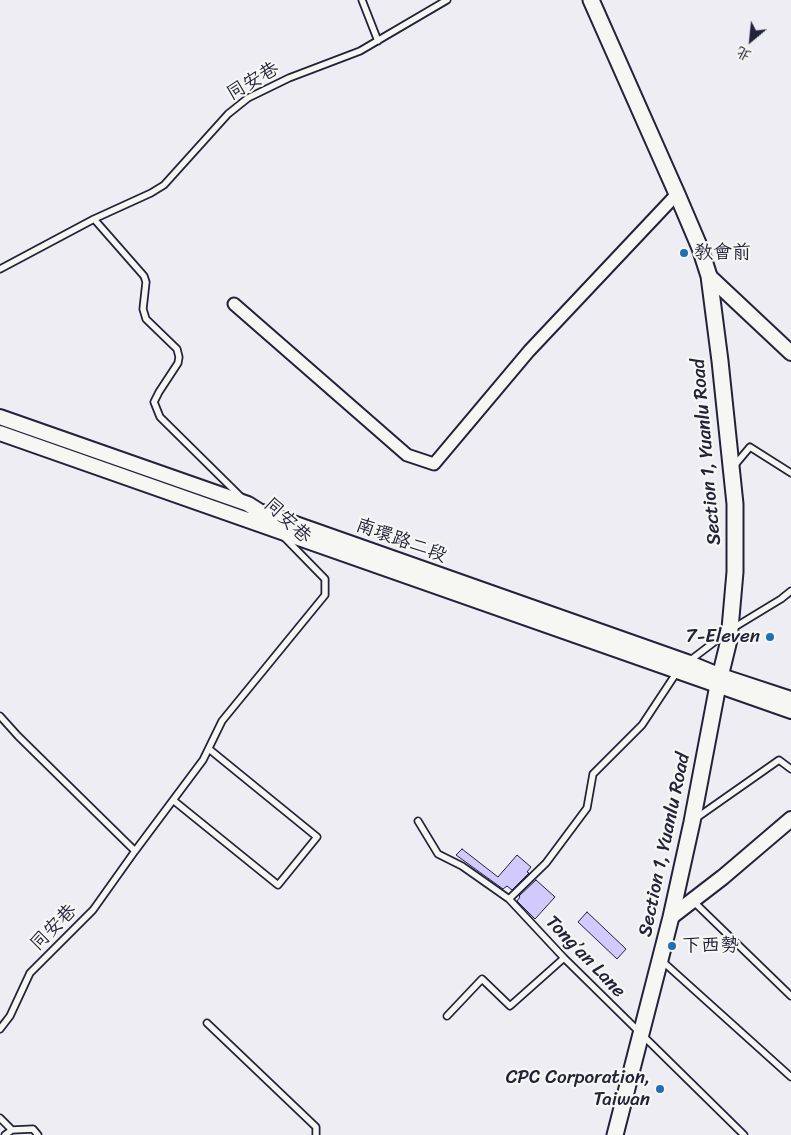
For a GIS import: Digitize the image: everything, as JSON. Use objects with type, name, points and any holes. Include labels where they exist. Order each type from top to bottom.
[{"type":"main road","name":"Section 1, Yuanlu Road","points":[[591,0],[677,194],[700,248],[709,276],[735,504],[736,572],[730,630],[671,917],[615,1135]]},
{"type":"street","points":[[234,304],[408,455],[434,464],[529,351],[677,194]]},
{"type":"street","points":[[709,276],[791,353]]},
{"type":"street","name":"南環路二段","points":[[0,417],[248,504],[259,511],[682,667],[791,711]]},
{"type":"street","name":"南環路二段","points":[[0,433],[278,531],[682,667]]},
{"type":"street","name":"南環路二段","points":[[719,681],[791,699]]},
{"type":"street","points":[[671,917],[694,902],[791,819]]},
{"type":"lane","points":[[362,0],[378,41]]},
{"type":"lane","name":"同安巷","points":[[0,269],[94,219],[151,193],[164,185],[228,114],[248,98],[289,78],[360,51],[447,0]]},
{"type":"lane","name":"同安巷","points":[[0,1029],[10,1016],[30,973],[93,910],[135,850],[203,760],[222,721],[325,595],[325,579],[160,417],[154,402],[178,364],[178,349],[146,319],[143,309],[146,282],[144,276],[94,219]]},
{"type":"lane","points":[[731,470],[750,447],[791,473]]},
{"type":"lane","points":[[508,899],[546,863],[587,808],[593,774],[642,725],[682,667],[730,630],[791,591]]},
{"type":"lane","points":[[0,716],[18,736],[135,850]]},
{"type":"lane","points":[[173,800],[278,885],[317,837],[209,749]]},
{"type":"lane","points":[[692,822],[779,760],[791,769]]},
{"type":"lane","name":"Tong’an Lane","points":[[418,821],[438,854],[462,866],[508,899],[564,958],[744,1135]]},
{"type":"lane","points":[[694,902],[791,996]]},
{"type":"lane","points":[[447,1016],[482,980],[510,1006],[564,958]]},
{"type":"lane","points":[[661,960],[791,1077]]},
{"type":"lane","points":[[207,1022],[316,1127],[316,1135]]},
{"type":"lane","points":[[0,1118],[12,1130]]},
{"type":"lane","points":[[5,1135],[12,1130],[33,1129],[38,1135]]},
{"type":"building","points":[[462,849],[498,877],[517,855],[531,867],[527,872],[529,873],[512,890],[507,886],[503,889],[456,855]]},
{"type":"building","points":[[536,880],[555,897],[535,919],[517,901],[519,896]]},
{"type":"building","points":[[587,912],[626,949],[617,959],[578,922]]},
{"type":"place","name":"教會前","points":[[684,253]]},
{"type":"place","name":"7-Eleven","points":[[770,637]]},
{"type":"place","name":"下西勢","points":[[672,946]]},
{"type":"place","name":"CPC Corporation, Taiwan","points":[[660,1089]]}]
